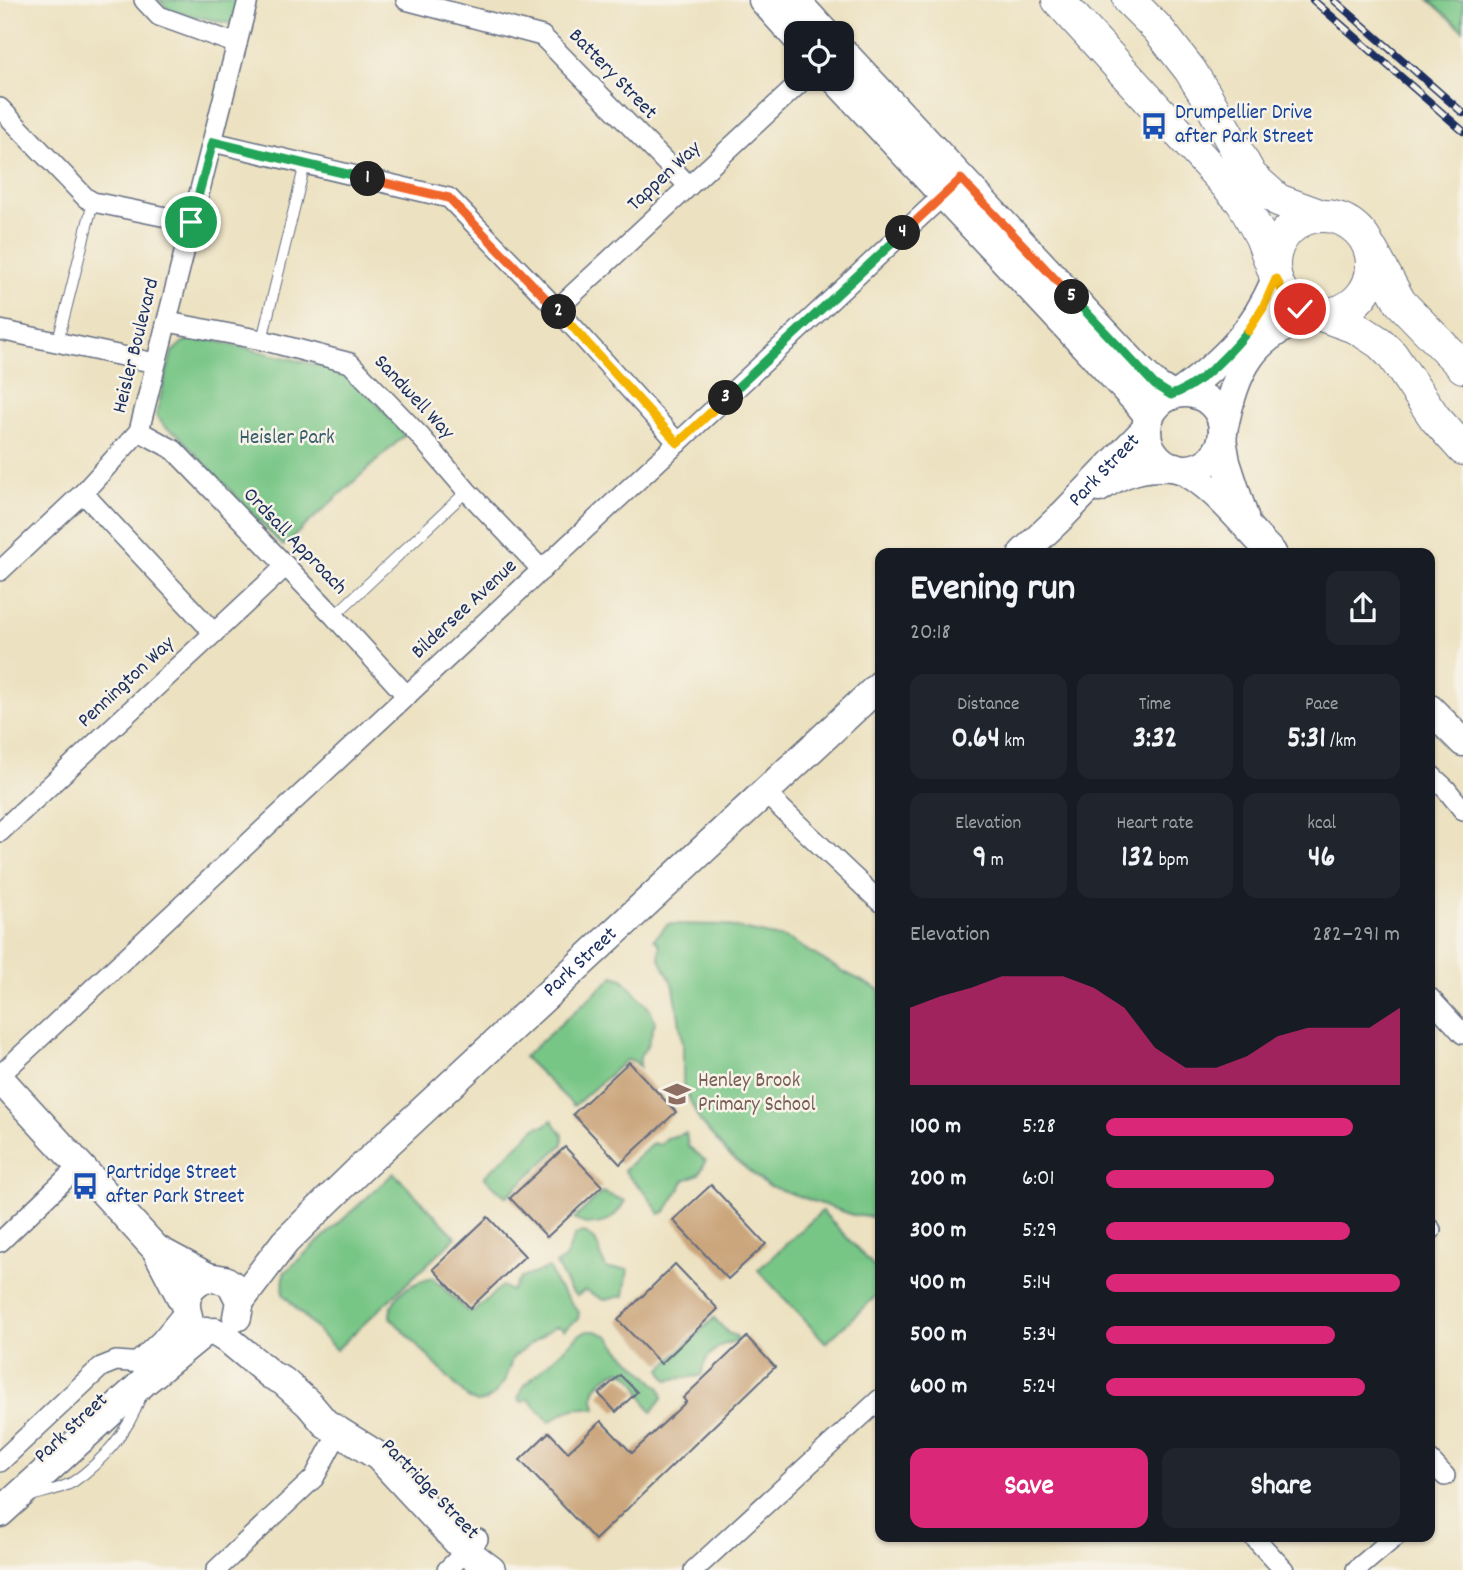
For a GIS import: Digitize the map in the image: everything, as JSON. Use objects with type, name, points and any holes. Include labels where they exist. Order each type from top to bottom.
[{"type":"main road","points":[[1058,0],[1242,202],[1261,237],[1283,294],[1291,303],[1300,309],[1357,328],[1380,343],[1392,355],[1442,426],[1463,449]]},
{"type":"main road","points":[[1129,0],[1158,29],[1190,70],[1251,176],[1278,200],[1349,223],[1362,234],[1400,302],[1463,367]]},
{"type":"main road","points":[[1275,276],[1276,251],[1287,232],[1306,219],[1322,216]]},
{"type":"main road","points":[[1319,315],[1338,313],[1348,308],[1365,292],[1373,266],[1368,244]]},
{"type":"street","points":[[144,0],[159,16],[237,44]]},
{"type":"street","name":"Heisler Boulevard","points":[[0,571],[83,493],[139,431],[248,0]]},
{"type":"street","name":"Battery Street","points":[[406,0],[542,36],[689,186]]},
{"type":"street","points":[[762,0],[784,24]]},
{"type":"street","points":[[794,0],[814,21]]},
{"type":"street","points":[[854,66],[952,187],[1138,403],[1147,415],[1148,441],[1154,453],[1163,462],[1191,474],[1222,499],[1263,544]]},
{"type":"street","name":"Tappen Way","points":[[557,309],[791,91]]},
{"type":"street","points":[[848,91],[952,187],[1155,385],[1176,394],[1193,393],[1208,401],[1219,414],[1235,493],[1263,544]]},
{"type":"street","points":[[0,108],[86,198],[93,202],[191,222]]},
{"type":"street","points":[[213,142],[449,198],[557,309],[678,443]]},
{"type":"street","name":"Bildersee Avenue","points":[[0,1077],[952,187]]},
{"type":"street","points":[[1147,426],[1154,408],[1202,377],[1243,337],[1261,312],[1275,276]]},
{"type":"street","points":[[1177,468],[1196,467],[1208,461],[1217,451],[1232,389],[1250,356],[1277,330],[1294,321],[1319,315]]},
{"type":"street","name":"Sandwell Way","points":[[168,322],[262,340],[350,363],[542,570]]},
{"type":"street","points":[[0,330],[155,363]]},
{"type":"street","name":"Park Street","points":[[1028,548],[1147,426]]},
{"type":"street","name":"Ordsall Approach","points":[[139,431],[174,450],[407,696]]},
{"type":"street","name":"Park Street","points":[[1063,515],[1107,482],[1123,474],[1150,467],[1177,468]]},
{"type":"street","points":[[83,493],[214,633]]},
{"type":"street","name":"Pennington Way","points":[[0,832],[286,566]]},
{"type":"street","name":"Park Street","points":[[228,1292],[285,1242],[875,690]]},
{"type":"street","points":[[1435,714],[1463,742]]},
{"type":"street","points":[[1435,779],[1463,810]]},
{"type":"street","points":[[765,793],[875,897]]},
{"type":"street","points":[[1435,1003],[1463,1034]]},
{"type":"street","name":"Partridge Street","points":[[0,1077],[156,1249],[198,1321],[230,1341],[271,1375],[283,1381],[338,1433],[378,1456],[464,1554],[491,1570]]},
{"type":"street","points":[[0,1242],[79,1166]]},
{"type":"street","name":"Partridge Street","points":[[156,1249],[228,1292],[275,1362],[283,1381]]},
{"type":"street","points":[[194,1284],[228,1292],[231,1325],[198,1321],[186,1297],[194,1284]]},
{"type":"street","name":"Park Street","points":[[5,1503],[198,1321]]},
{"type":"street","name":"Park Street","points":[[0,1462],[101,1367],[116,1361],[144,1372]]},
{"type":"street","name":"Partridge Street","points":[[309,1404],[332,1411],[390,1443],[464,1554],[501,1570]]},
{"type":"street","points":[[694,1570],[875,1404]]},
{"type":"street","points":[[216,1570],[313,1478],[338,1433]]},
{"type":"street","points":[[1435,1465],[1445,1476]]},
{"type":"street","points":[[1258,1542],[1284,1570]]},
{"type":"street","points":[[1356,1570],[1389,1542]]},
{"type":"lane","points":[[262,340],[305,164]]},
{"type":"lane","points":[[58,341],[93,202]]},
{"type":"lane","points":[[334,616],[467,491]]},
{"type":"lane","name":"Park Street","points":[[5,1503],[71,1483],[89,1468],[128,1426],[136,1410],[144,1372]]},
{"type":"green space","points":[[159,0],[239,0],[233,24],[170,11]]},
{"type":"green space","points":[[1429,0],[1463,0],[1463,30]]},
{"type":"green space","name":"Heisler Park","points":[[199,337],[350,373],[405,435],[283,546],[156,415],[172,352],[183,342]]},
{"type":"green space","points":[[668,924],[724,925],[788,939],[875,988],[875,1217],[853,1215],[767,1185],[728,1154],[699,1120],[683,1085],[683,1044],[674,987],[659,957],[660,945],[654,939]]},
{"type":"green space","points":[[614,976],[623,979],[650,1009],[655,1022],[648,1045],[640,1056],[640,1067],[634,1061],[626,1060],[574,1106],[524,1057]]},
{"type":"green space","points":[[552,1120],[563,1135],[563,1144],[506,1197],[484,1177],[538,1126],[544,1126]]},
{"type":"green space","points":[[686,1133],[688,1146],[706,1161],[699,1174],[685,1180],[666,1211],[660,1214],[644,1191],[624,1170],[653,1143],[660,1145],[667,1138]]},
{"type":"green space","points":[[394,1173],[456,1237],[336,1350],[283,1294],[284,1273]]},
{"type":"green space","points":[[602,1192],[625,1201],[610,1219],[589,1224],[574,1219]]},
{"type":"green space","points":[[822,1211],[875,1268],[875,1297],[826,1343],[758,1270]]},
{"type":"green space","points":[[583,1232],[597,1244],[607,1269],[628,1269],[624,1296],[604,1300],[585,1290],[577,1296],[570,1290],[556,1264],[565,1259],[575,1235]]},
{"type":"green space","points":[[549,1268],[555,1283],[579,1312],[578,1319],[564,1330],[554,1327],[513,1357],[504,1382],[493,1396],[485,1401],[477,1403],[469,1399],[390,1317],[392,1306],[402,1292],[432,1277],[466,1310],[473,1312],[502,1286],[511,1291],[521,1278]]},
{"type":"green space","points":[[714,1318],[728,1333],[736,1336],[738,1341],[725,1344],[714,1351],[705,1361],[699,1376],[667,1380],[661,1369]]},
{"type":"green space","points":[[588,1331],[609,1336],[660,1388],[663,1397],[652,1412],[637,1384],[620,1370],[607,1377],[596,1388],[596,1409],[571,1410],[550,1422],[528,1399],[521,1402],[518,1399],[523,1387],[580,1334]]},
{"type":"building","points":[[629,1062],[676,1112],[620,1164],[573,1114]]},
{"type":"building","points":[[565,1147],[602,1186],[547,1237],[510,1198]]},
{"type":"building","points":[[711,1185],[766,1244],[728,1279],[673,1220]]},
{"type":"building","points":[[488,1217],[525,1256],[470,1308],[433,1269]]},
{"type":"building","points":[[675,1264],[718,1309],[661,1364],[618,1320]]},
{"type":"building","points":[[747,1337],[775,1367],[595,1540],[520,1460],[549,1432],[568,1452],[601,1421],[632,1453],[686,1402],[683,1398]]},
{"type":"building","points":[[620,1375],[637,1392],[616,1412],[599,1394]]},
{"type":"railway","points":[[1313,0],[1463,131]]},
{"type":"railway","points":[[1334,0],[1463,113]]},
{"type":"place","name":"Drumpellier Drive after Park Street","points":[[1154,126]]},
{"type":"place","name":"Henley Brook Primary School","points":[[677,1094]]},
{"type":"place","name":"Partridge Street after Park Street","points":[[85,1186]]},
{"type":"route","points":[[191,222],[213,142],[449,198],[557,309],[678,443],[961,179],[1143,373],[1171,395],[1180,393],[1202,377],[1236,345],[1261,312],[1276,279],[1287,299],[1300,309]]}]
